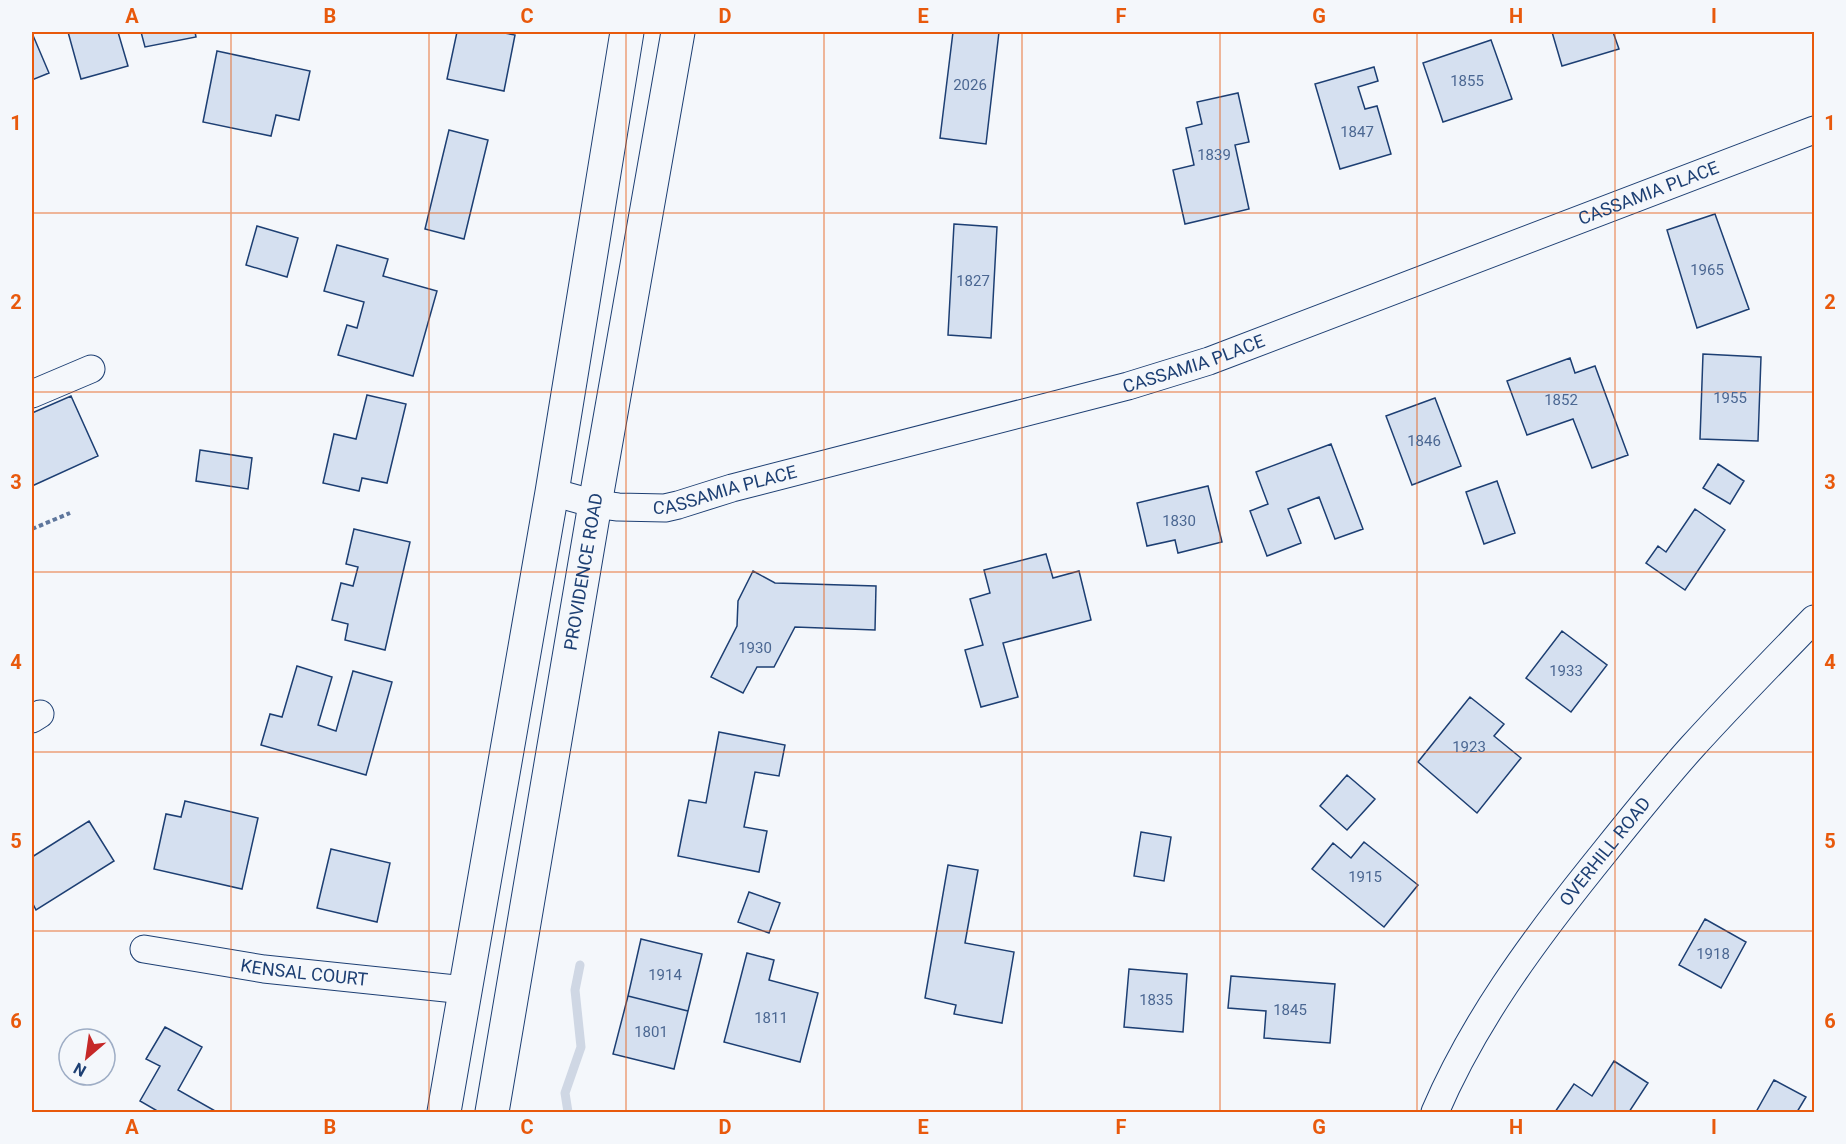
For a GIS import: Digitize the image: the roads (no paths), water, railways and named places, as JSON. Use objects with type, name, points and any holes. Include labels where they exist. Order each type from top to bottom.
[{"type":"main road","points":[[444,1113],[552,492],[627,32]]},
{"type":"main road","name":"PROVIDENCE ROAD","points":[[492,1113],[678,32]]},
{"type":"street","name":"CASSAMIA PLACE","points":[[552,492],[595,504],[665,508],[732,488],[1128,386],[1209,361],[1815,130]]},
{"type":"street","points":[[32,394],[92,369]]},
{"type":"street","name":"OVERHILL ROAD","points":[[1435,1113],[1485,1016],[1550,921],[1643,804],[1691,748],[1815,619]]},
{"type":"street","name":"KENSAL COURT","points":[[144,950],[264,969],[465,990]]},
{"type":"waterway","points":[[568,1112],[565,1093],[581,1047],[575,990],[580,965]]}]
